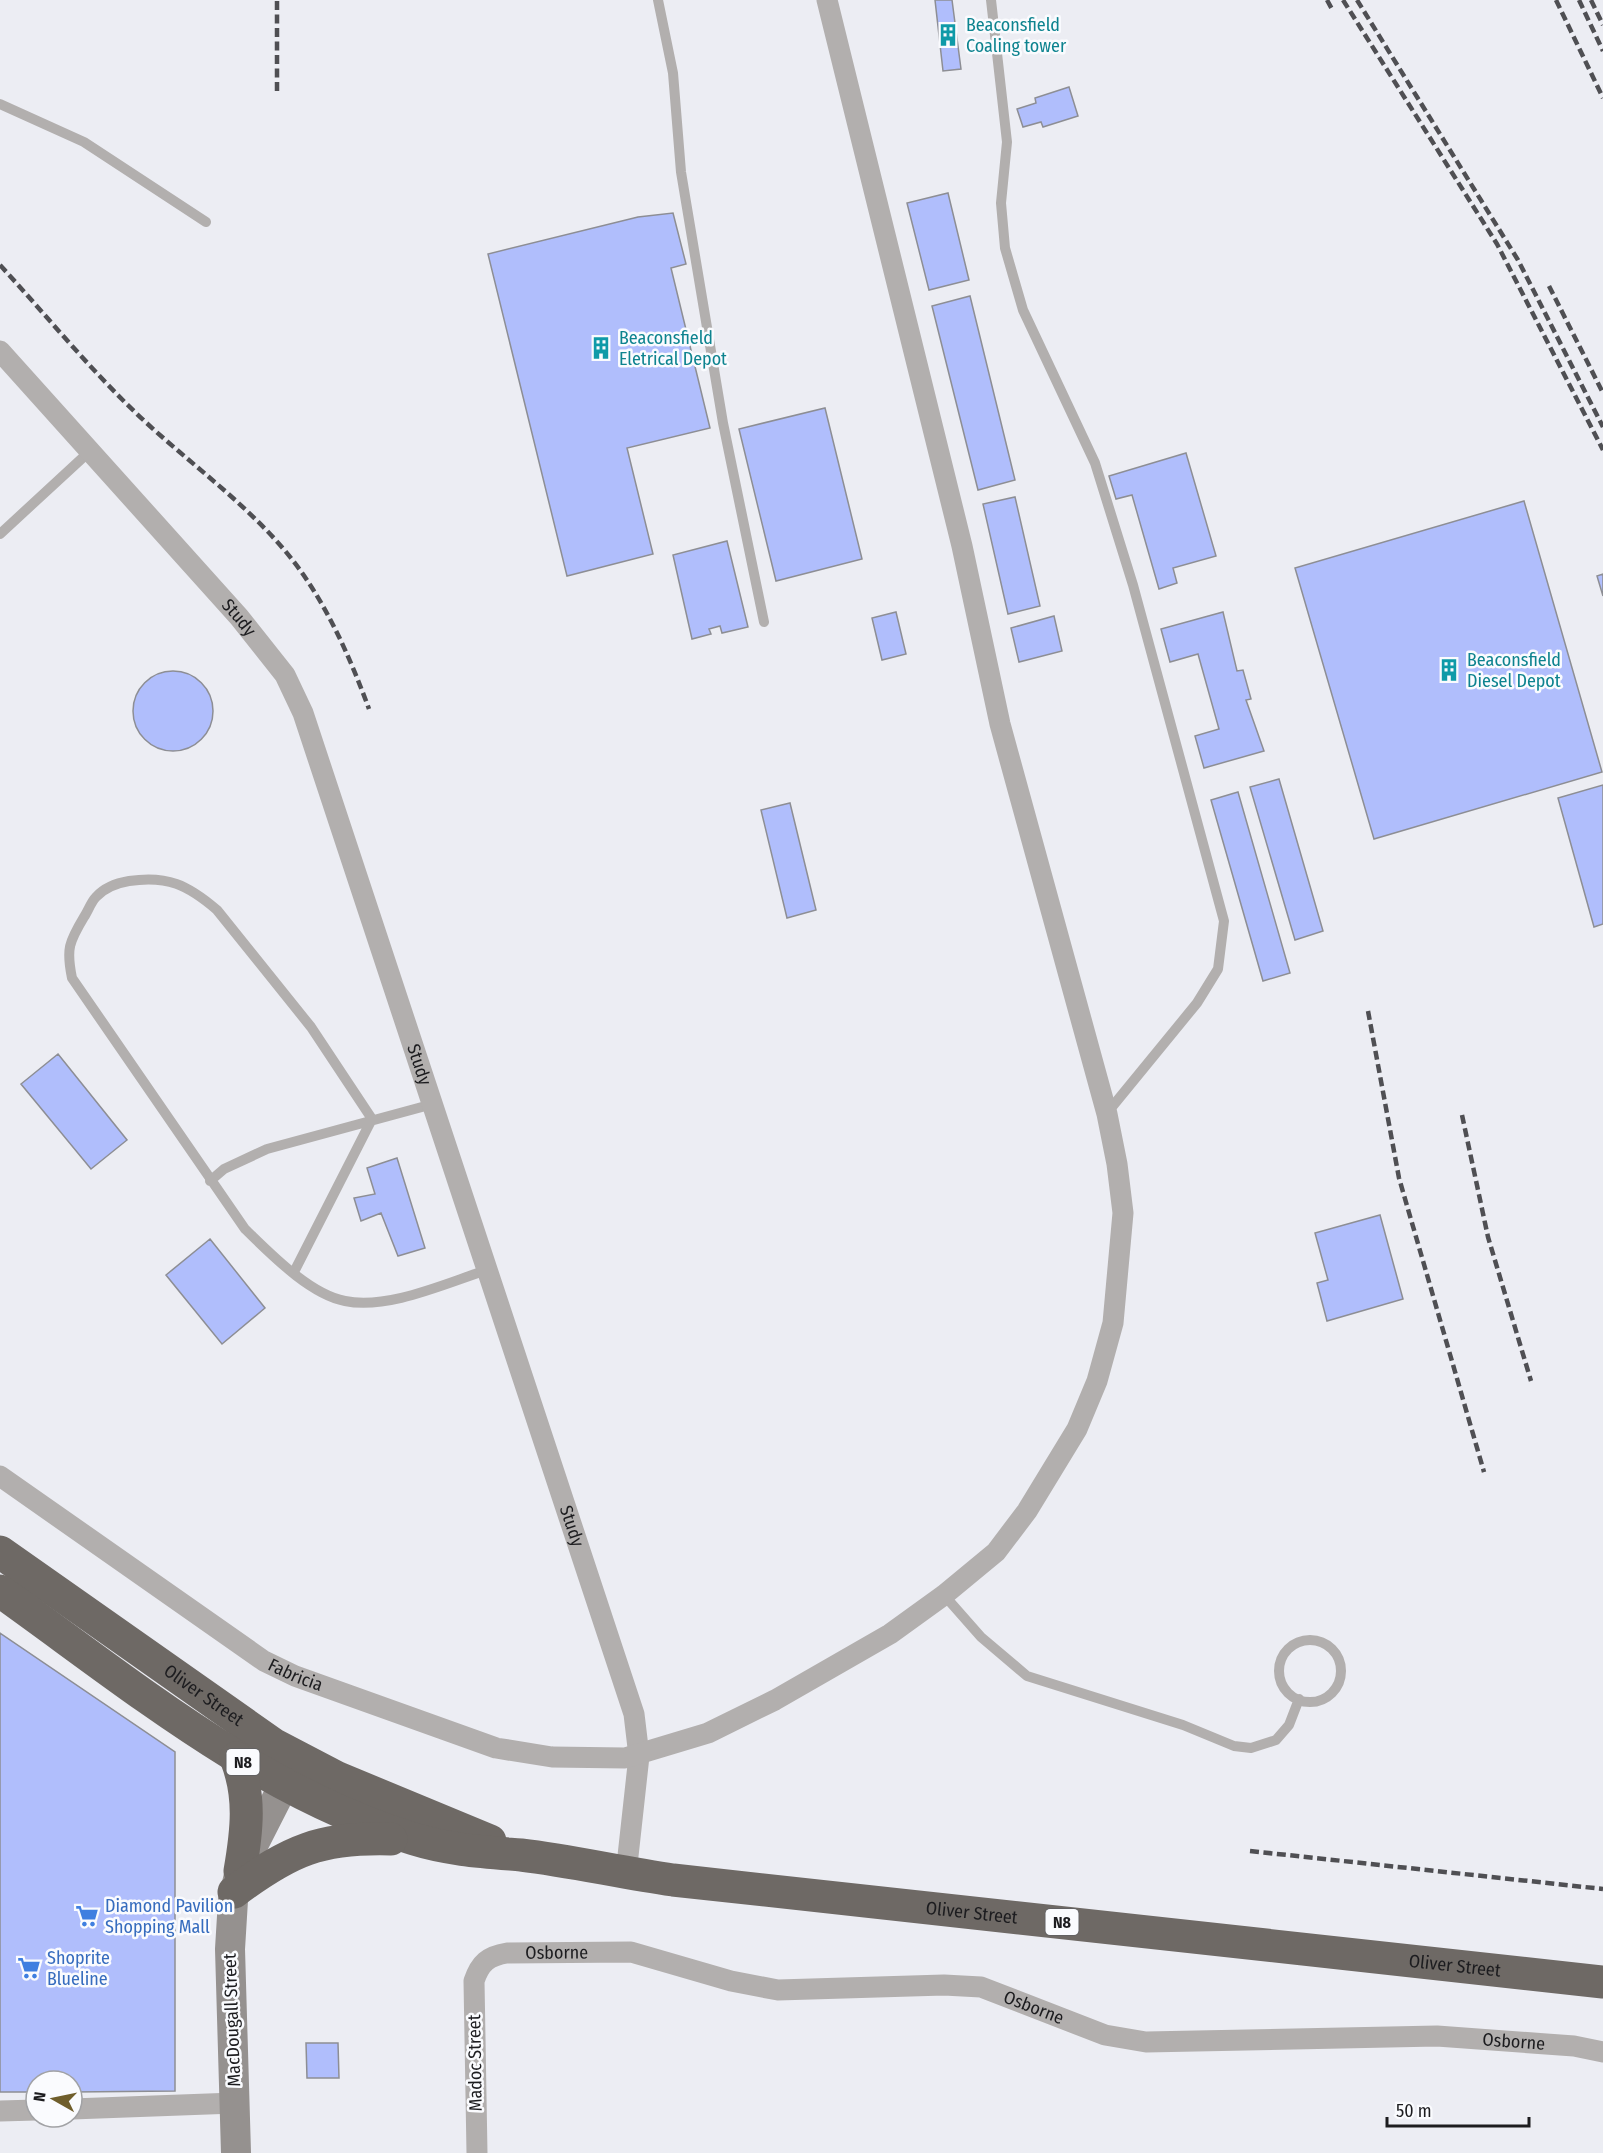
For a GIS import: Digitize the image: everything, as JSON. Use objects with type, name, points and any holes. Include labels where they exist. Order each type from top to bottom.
[{"type":"highway","name":"Oliver Street","points":[[0,1552],[251,1730],[291,1772],[344,1813],[414,1839],[469,1851],[522,1856],[627,1874],[1603,1982]]},
{"type":"highway","name":"Oliver Street","points":[[0,1591],[236,1758],[291,1772],[522,1856]]},
{"type":"highway","points":[[236,1758],[248,1797],[246,1834],[237,1881]]},
{"type":"highway","points":[[237,1881],[310,1846],[360,1838],[414,1839]]},
{"type":"street","name":"Fabricia","points":[[0,1476],[214,1628],[280,1670],[496,1748],[552,1757],[612,1759],[639,1756],[708,1733],[775,1700],[890,1634],[944,1595],[996,1552],[1027,1511],[1077,1429],[1097,1381],[1113,1323],[1123,1213],[1117,1164],[1107,1114],[1000,724],[962,546],[827,0]]},
{"type":"street","name":"Study","points":[[0,351],[240,617],[285,675],[303,713],[634,1714],[639,1756],[627,1874]]},
{"type":"street","name":"MacDougall Street","points":[[236,2153],[230,1932],[237,1881],[291,1772]]},
{"type":"street","name":"Osborne","points":[[477,1973],[480,1965],[489,1958],[507,1953],[618,1950],[652,1957],[749,1985],[778,1990],[944,1985],[981,1987],[1105,2035],[1146,2042],[1437,2036],[1575,2046],[1603,2052]]},
{"type":"street","name":"Madoc Street","points":[[477,1973],[473,1989],[477,2153]]},
{"type":"street","points":[[84,2109],[235,2103]]},
{"type":"street","points":[[0,2111],[24,2110]]},
{"type":"lane","points":[[658,0],[673,73],[681,172],[723,423],[764,622]]},
{"type":"lane","points":[[991,0],[1007,142],[1001,203],[1005,249],[1023,310],[1095,463],[1133,585],[1224,921],[1218,969],[1197,1003],[1107,1114]]},
{"type":"lane","points":[[0,104],[84,142],[206,222]]},
{"type":"lane","points":[[0,534],[90,451]]},
{"type":"lane","points":[[372,1119],[311,1027],[217,910],[198,894],[161,879],[150,878],[115,884],[96,897],[71,937],[67,956],[72,978],[245,1229],[318,1290],[343,1301],[368,1303],[390,1300],[487,1270]]},
{"type":"lane","points":[[210,1181],[224,1169],[267,1149],[433,1104]]},
{"type":"lane","points":[[294,1272],[372,1119]]},
{"type":"lane","points":[[944,1595],[976,1632],[1027,1676],[1183,1725],[1234,1746],[1251,1748],[1276,1740],[1289,1725],[1299,1700]]},
{"type":"lane","points":[[1317,1640],[1326,1644],[1339,1660],[1340,1680],[1328,1696],[1309,1702],[1299,1700],[1284,1686],[1280,1667],[1289,1649],[1297,1643],[1317,1640]]},
{"type":"building","name":"Beaconsfield Coaling tower","points":[[935,0],[952,0],[961,69],[943,71]]},
{"type":"building","points":[[1069,87],[1078,116],[1043,127],[1041,122],[1023,127],[1017,109],[1036,103],[1035,98]]},
{"type":"building","points":[[948,193],[969,280],[929,290],[907,203]]},
{"type":"building","name":"Beaconsfield Eletrical Depot","points":[[673,213],[686,264],[671,268],[710,428],[627,448],[653,554],[567,576],[488,254],[638,217]]},
{"type":"building","points":[[970,296],[1015,480],[978,490],[932,306]]},
{"type":"building","points":[[825,408],[862,559],[776,581],[739,429]]},
{"type":"building","points":[[1186,453],[1216,556],[1173,568],[1177,583],[1159,589],[1132,495],[1116,499],[1109,476]]},
{"type":"building","points":[[1015,497],[1040,606],[1008,614],[983,504]]},
{"type":"building","name":"Beaconsfield Diesel Depot","points":[[1524,501],[1602,772],[1374,839],[1295,568]]},
{"type":"building","points":[[727,541],[748,627],[722,633],[720,626],[709,629],[711,634],[692,639],[673,555]]},
{"type":"building","points":[[1603,574],[1603,596],[1597,576]]},
{"type":"building","points":[[896,612],[906,654],[882,660],[872,618]]},
{"type":"building","points":[[1223,612],[1237,671],[1243,670],[1251,699],[1246,700],[1264,751],[1204,768],[1195,736],[1219,729],[1198,654],[1170,662],[1161,629]]},
{"type":"building","points":[[1054,616],[1062,651],[1019,662],[1011,628]]},
{"type":"building","points":[[165,671],[181,671],[202,682],[213,703],[213,719],[202,740],[181,751],[165,751],[151,745],[139,733],[133,719],[133,703],[139,689],[151,677]]},
{"type":"building","points":[[1279,779],[1323,931],[1295,940],[1250,787]]},
{"type":"building","points":[[1603,785],[1603,924],[1594,927],[1558,798]]},
{"type":"building","points":[[1238,792],[1290,973],[1263,981],[1211,800]]},
{"type":"building","points":[[790,803],[816,910],[787,918],[761,810]]},
{"type":"building","points":[[58,1054],[127,1140],[91,1169],[21,1084]]},
{"type":"building","points":[[397,1158],[425,1248],[398,1256],[381,1213],[361,1221],[354,1198],[375,1194],[367,1168]]},
{"type":"building","points":[[1380,1215],[1403,1299],[1327,1321],[1317,1283],[1328,1280],[1315,1233]]},
{"type":"building","points":[[210,1239],[265,1308],[222,1344],[166,1275]]},
{"type":"building","name":"Diamond Pavilion Shopping Mall","points":[[0,1633],[175,1752],[175,2091],[84,2092],[84,2069],[24,2069],[24,2092],[0,2092]]},
{"type":"building","points":[[306,2043],[338,2043],[339,2078],[307,2078]]},
{"type":"railway","points":[[277,0],[277,91]]},
{"type":"railway","points":[[1327,0],[1333,11]]},
{"type":"railway","points":[[1343,0],[1497,244],[1603,450]]},
{"type":"railway","points":[[1357,0],[1518,260],[1603,427]]},
{"type":"railway","points":[[1556,0],[1603,98]]},
{"type":"railway","points":[[1579,0],[1603,51]]},
{"type":"railway","points":[[1591,0],[1603,25]]},
{"type":"railway","points":[[0,265],[118,395],[243,507],[283,548],[311,586],[330,620],[369,709]]},
{"type":"railway","points":[[1549,286],[1603,393]]},
{"type":"railway","points":[[1368,1011],[1399,1178],[1484,1472]]},
{"type":"railway","points":[[1462,1115],[1488,1237],[1531,1381]]},
{"type":"railway","points":[[1250,1851],[1603,1889]]},
{"type":"place","name":"Beaconsfield Coaling tower","points":[[948,35]]},
{"type":"place","name":"Beaconsfield Eletrical Depot","points":[[601,348]]},
{"type":"place","name":"Beaconsfield Diesel Depot","points":[[1449,670]]},
{"type":"place","name":"Diamond Pavilion Shopping Mall","points":[[87,1916]]},
{"type":"place","name":"Shoprite Blueline","points":[[29,1968]]}]
